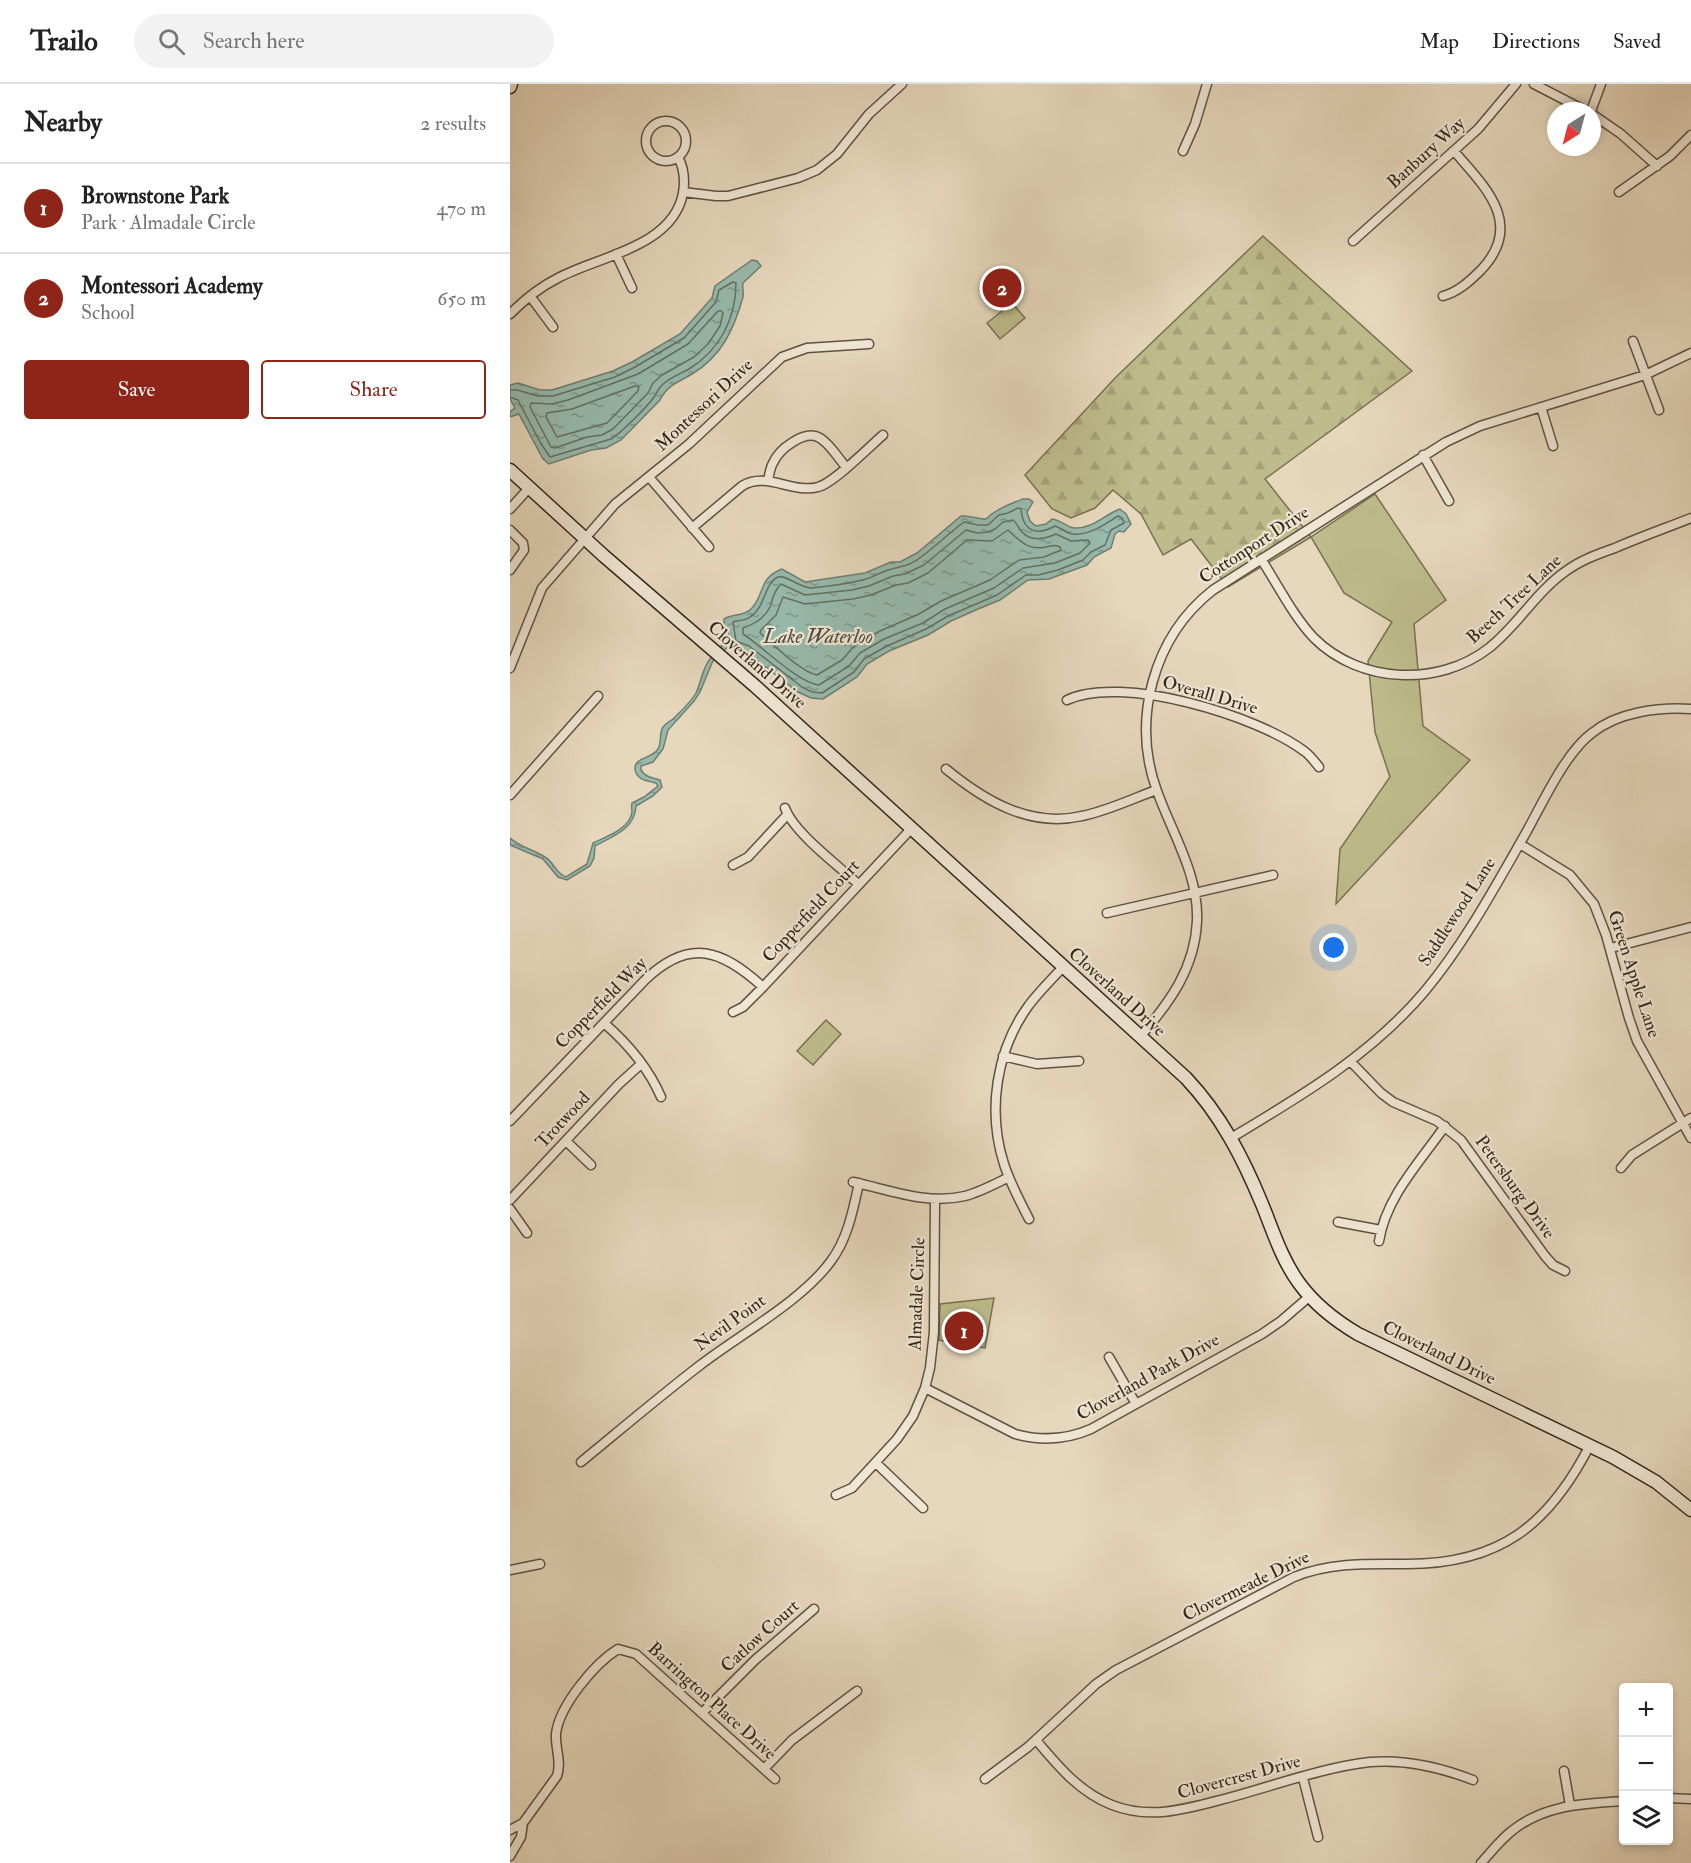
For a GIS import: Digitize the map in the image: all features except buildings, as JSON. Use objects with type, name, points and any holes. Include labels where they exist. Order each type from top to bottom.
[{"type":"main road","name":"Cloverland Drive","points":[[510,470],[584,538],[728,663],[1193,1086],[1213,1110],[1231,1138],[1285,1258],[1297,1279],[1310,1296],[1334,1318],[1358,1334],[1590,1445],[1649,1478],[1691,1509]]},
{"type":"street","points":[[683,192],[725,196],[798,178],[814,171],[824,166],[837,154],[867,117],[902,84]]},
{"type":"street","points":[[1183,151],[1192,132],[1207,84]]},
{"type":"street","name":"Banbury Way","points":[[1353,241],[1481,125],[1516,84]]},
{"type":"street","points":[[1534,84],[1569,102]]},
{"type":"street","points":[[1595,102],[1601,84]]},
{"type":"street","points":[[1601,120],[1657,166]]},
{"type":"street","points":[[667,121],[682,128],[686,143],[683,152],[678,157],[666,161],[657,159],[651,154],[646,146],[646,137],[653,125],[667,121]]},
{"type":"street","points":[[1619,192],[1674,153],[1691,135]]},
{"type":"street","points":[[1443,296],[1460,288],[1486,264],[1496,247],[1500,230],[1498,210],[1491,195],[1454,151]]},
{"type":"street","points":[[510,314],[530,296],[560,277],[646,241],[661,230],[677,213],[683,192],[684,178],[678,157]]},
{"type":"street","points":[[616,254],[632,288]]},
{"type":"street","points":[[530,296],[553,327]]},
{"type":"street","points":[[1633,341],[1659,410]]},
{"type":"street","name":"Montessori Drive","points":[[510,668],[542,588],[615,504],[689,444],[782,357],[807,348],[869,344]]},
{"type":"street","name":"Cottonport Drive","points":[[1140,1036],[1169,1002],[1188,969],[1197,922],[1195,892],[1182,852],[1156,790],[1146,746],[1149,694],[1164,652],[1189,612],[1213,590],[1423,455],[1480,426],[1645,375],[1691,353]]},
{"type":"street","points":[[1541,407],[1553,446]]},
{"type":"street","points":[[768,481],[776,457],[798,438],[806,435],[814,435],[822,439],[846,467]]},
{"type":"street","points":[[692,528],[743,485],[754,481],[768,481],[801,488],[825,485],[883,435]]},
{"type":"street","points":[[1423,455],[1449,501]]},
{"type":"street","points":[[649,477],[709,547]]},
{"type":"street","points":[[510,509],[529,488]]},
{"type":"street","name":"Beech Tree Lane","points":[[1261,559],[1308,631],[1320,644],[1337,656],[1360,668],[1377,672],[1402,675],[1431,674],[1459,666],[1481,654],[1499,639],[1552,582],[1572,567],[1691,518]]},
{"type":"street","points":[[510,530],[521,541],[524,548],[523,555],[510,570]]},
{"type":"street","name":"Overall Drive","points":[[1067,700],[1080,694],[1092,693],[1149,694],[1222,712],[1260,726],[1303,750],[1320,768]]},
{"type":"street","points":[[510,795],[598,696]]},
{"type":"street","name":"Saddlewood Lane","points":[[1231,1138],[1351,1062],[1396,1022],[1436,977],[1463,939],[1569,759],[1592,732],[1614,720],[1641,712],[1691,709]]},
{"type":"street","points":[[946,769],[991,802],[1013,812],[1037,817],[1058,819],[1083,816],[1156,790]]},
{"type":"street","points":[[733,865],[748,857],[786,811],[801,831],[858,884]]},
{"type":"street","name":"Copperfield Court","points":[[733,1012],[743,1007],[763,987],[911,829]]},
{"type":"street","name":"Green Apple Lane","points":[[1520,843],[1574,878],[1598,913],[1611,948],[1637,1041],[1691,1138]]},
{"type":"street","points":[[1107,913],[1273,875]]},
{"type":"street","points":[[1611,948],[1691,927]]},
{"type":"street","name":"Copperfield Way","points":[[510,1122],[653,973],[667,962],[682,955],[715,955],[741,968],[763,987]]},
{"type":"street","points":[[1029,1219],[1000,1154],[995,1118],[996,1090],[1010,1037],[1028,1007],[1063,967]]},
{"type":"street","points":[[604,1023],[641,1064],[661,1097]]},
{"type":"street","points":[[1004,1056],[1037,1064],[1079,1061]]},
{"type":"street","name":"Petersburg Drive","points":[[1351,1062],[1369,1083],[1387,1098],[1445,1126],[1470,1150],[1549,1261],[1565,1271]]},
{"type":"street","name":"Trotwood","points":[[510,1200],[619,1083],[641,1064]]},
{"type":"street","points":[[1621,1168],[1634,1153],[1691,1118]]},
{"type":"street","points":[[1380,1241],[1381,1230],[1393,1200],[1445,1126]]},
{"type":"street","points":[[566,1142],[591,1165]]},
{"type":"street","points":[[935,1200],[968,1195],[1009,1178]]},
{"type":"street","name":"Nevil Point","points":[[581,1462],[699,1366],[796,1296],[819,1276],[843,1241],[856,1183],[912,1197],[935,1200]]},
{"type":"street","name":"Almadale Circle","points":[[836,1496],[852,1488],[909,1423],[925,1388],[934,1332],[935,1200]]},
{"type":"street","points":[[510,1209],[527,1233]]},
{"type":"street","points":[[1338,1222],[1381,1230]]},
{"type":"street","name":"Cloverland Park Drive","points":[[925,1388],[995,1425],[1030,1438],[1055,1439],[1074,1435],[1091,1429],[1262,1334],[1310,1296]]},
{"type":"street","points":[[1109,1357],[1136,1404]]},
{"type":"street","name":"Clovermeade Drive","points":[[985,1779],[1036,1740],[1096,1684],[1116,1670],[1303,1574],[1335,1565],[1454,1561],[1503,1544],[1525,1530],[1548,1510],[1573,1475],[1590,1445]]},
{"type":"street","points":[[876,1463],[923,1508]]},
{"type":"street","points":[[510,1570],[540,1564]]},
{"type":"street","name":"Catlow Court","points":[[702,1713],[755,1660],[814,1610]]},
{"type":"street","name":"Barrington Place Drive","points":[[510,1830],[523,1823],[558,1772],[556,1737],[558,1726],[578,1688],[602,1660],[618,1649],[636,1654],[775,1779]]},
{"type":"street","points":[[764,1769],[792,1740],[841,1706],[857,1691]]},
{"type":"street","name":"Clovercrest Drive","points":[[1036,1740],[1067,1776],[1088,1793],[1112,1805],[1141,1812],[1160,1813],[1190,1808],[1347,1766],[1398,1761],[1429,1766],[1473,1780]]},
{"type":"street","points":[[1564,1771],[1570,1804]]},
{"type":"street","points":[[1303,1778],[1318,1837]]},
{"type":"street","points":[[1673,1798],[1691,1799]]},
{"type":"street","points":[[1481,1863],[1512,1831],[1541,1813],[1570,1804],[1619,1801]]},
{"type":"street","name":"Barrington Place Drive","points":[[510,1856],[523,1833],[523,1823]]},
{"type":"green space","points":[[1263,236],[1412,371],[1265,479],[1311,537],[1228,587],[1191,539],[1163,555],[1141,514],[1113,490],[1095,508],[1071,518],[1052,509],[1025,475],[1116,377]]},
{"type":"green space","points":[[1012,303],[1025,318],[1000,339],[987,323]]},
{"type":"green space","points":[[1375,494],[1446,600],[1414,624],[1423,726],[1470,760],[1336,904],[1340,849],[1390,777],[1375,732],[1368,661],[1392,622],[1344,593],[1311,537]]},
{"type":"green space","points":[[826,1020],[841,1034],[813,1065],[797,1051]]},
{"type":"green space","points":[[994,1298],[985,1348],[939,1340],[940,1304]]},
{"type":"water","points":[[752,260],[757,261],[761,266],[743,283],[743,297],[731,331],[711,359],[670,387],[621,440],[606,448],[591,450],[549,464],[543,459],[519,414],[510,417],[510,412],[515,408],[510,399],[510,385],[518,383],[540,390],[552,390],[613,371],[632,362],[680,334],[712,298],[715,286]]},
{"type":"water","name":"Lake Waterloo","points":[[1023,499],[1033,502],[1027,512],[1030,521],[1036,526],[1046,524],[1052,519],[1074,528],[1081,528],[1120,509],[1126,514],[1131,524],[1124,532],[1119,531],[1115,534],[1111,548],[1094,557],[1087,565],[1049,579],[1028,580],[1000,600],[889,651],[867,664],[857,677],[823,699],[811,698],[798,692],[742,649],[727,648],[716,656],[700,692],[668,730],[663,749],[653,762],[641,766],[645,775],[660,780],[662,787],[653,796],[636,806],[632,821],[622,831],[595,846],[594,858],[590,866],[567,880],[558,877],[543,859],[510,845],[510,838],[545,857],[566,877],[587,864],[593,843],[616,832],[627,823],[632,812],[632,803],[658,786],[638,776],[635,765],[658,749],[663,727],[689,703],[698,689],[707,663],[724,641],[731,641],[724,619],[751,609],[765,582],[774,573],[782,569],[805,582],[865,573],[891,562],[900,562],[917,553],[961,516],[986,519],[1008,505]]},
{"type":"place","name":"Montessori Academy","points":[[1002,288]]},
{"type":"place","name":"Brownstone Park","points":[[964,1331]]}]
